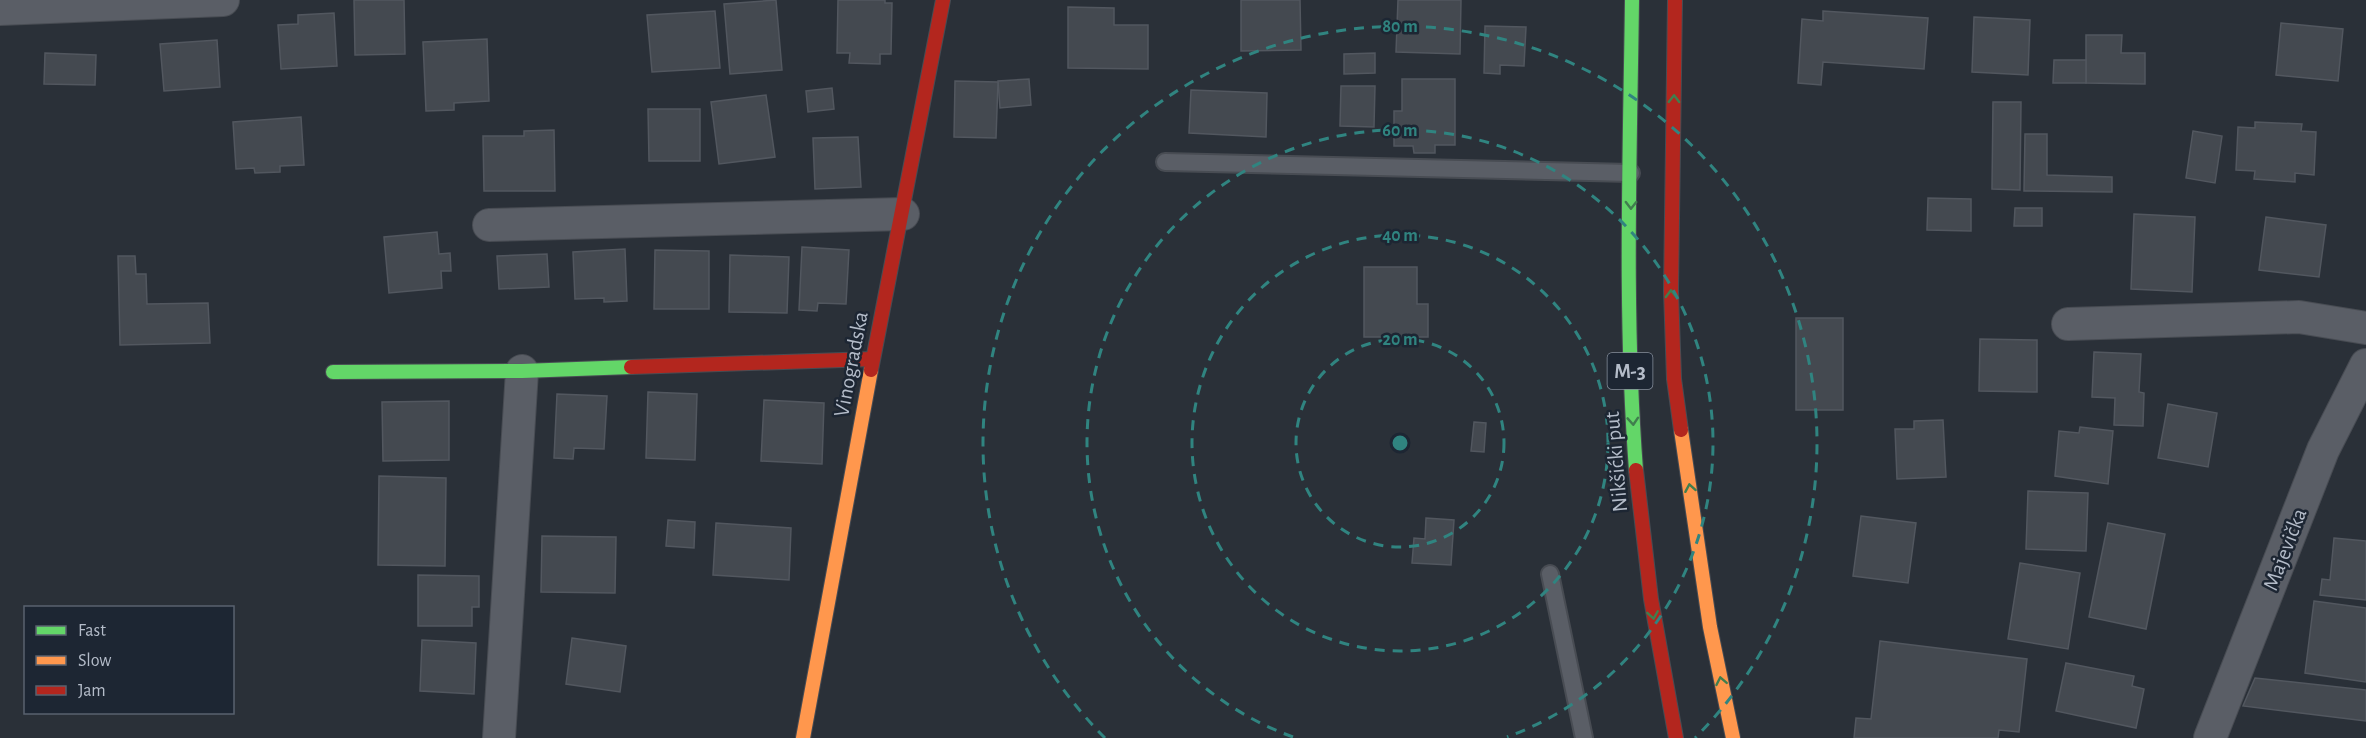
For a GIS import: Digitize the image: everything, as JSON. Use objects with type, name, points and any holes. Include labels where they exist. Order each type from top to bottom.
[{"type":"main road","name":"Vinogradska","points":[[804,738],[825,606],[943,0]]},
{"type":"main road","name":"Nikšićki put","points":[[1632,0],[1629,335],[1635,466],[1652,610],[1676,738]]},
{"type":"main road","points":[[1675,0],[1671,291],[1674,379],[1710,627],[1732,738]]},
{"type":"main road","points":[[333,372],[522,371],[872,359]]},
{"type":"street","points":[[0,9],[222,0]]},
{"type":"street","points":[[489,225],[903,214]]},
{"type":"street","points":[[2068,324],[2299,317],[2366,328]]},
{"type":"street","name":"Majevička","points":[[2210,738],[2323,450],[2366,365]]},
{"type":"street","points":[[499,738],[522,371]]},
{"type":"lane","points":[[1165,162],[1631,173]]},
{"type":"lane","points":[[1550,574],[1584,738]]},
{"type":"building","points":[[354,0],[404,0],[405,54],[355,55]]},
{"type":"building","points":[[776,0],[782,70],[730,74],[724,4]]},
{"type":"building","points":[[838,0],[885,0],[885,3],[892,3],[891,54],[880,54],[880,64],[849,63],[850,53],[837,53]]},
{"type":"building","points":[[1241,0],[1300,0],[1301,50],[1241,51]]},
{"type":"building","points":[[1398,0],[1461,0],[1460,54],[1396,52]]},
{"type":"building","points":[[1068,7],[1114,8],[1114,25],[1148,25],[1148,69],[1068,68]]},
{"type":"building","points":[[715,11],[720,68],[652,72],[647,15]]},
{"type":"building","points":[[1823,11],[1928,18],[1924,69],[1823,62],[1821,85],[1798,83],[1802,19],[1823,21]]},
{"type":"building","points":[[334,13],[337,66],[281,69],[278,25],[298,24],[298,15]]},
{"type":"building","points":[[1974,17],[2030,20],[2028,75],[1972,72]]},
{"type":"building","points":[[2281,23],[2343,29],[2338,81],[2276,75]]},
{"type":"building","points":[[1485,26],[1526,27],[1524,66],[1500,65],[1500,74],[1484,73]]},
{"type":"building","points":[[2086,35],[2122,35],[2121,53],[2145,53],[2145,84],[2086,83]]},
{"type":"building","points":[[487,39],[489,101],[454,103],[454,110],[426,111],[423,42]]},
{"type":"building","points":[[217,40],[220,87],[164,91],[160,44]]},
{"type":"building","points":[[45,53],[96,55],[95,85],[44,84]]},
{"type":"building","points":[[1375,53],[1375,73],[1344,74],[1344,54]]},
{"type":"building","points":[[2054,60],[2086,60],[2086,83],[2053,83]]},
{"type":"building","points":[[1029,79],[1031,105],[1000,108],[998,81]]},
{"type":"building","points":[[1402,79],[1455,79],[1455,145],[1435,145],[1435,153],[1414,153],[1413,146],[1394,146],[1394,111],[1402,111]]},
{"type":"building","points":[[955,81],[998,82],[996,138],[954,137]]},
{"type":"building","points":[[1341,86],[1375,86],[1374,127],[1340,126]]},
{"type":"building","points":[[832,88],[834,109],[808,112],[806,91]]},
{"type":"building","points":[[1191,90],[1267,93],[1266,137],[1189,133]]},
{"type":"building","points":[[766,95],[775,157],[719,164],[711,102]]},
{"type":"building","points":[[1993,102],[2021,102],[2020,190],[1992,189]]},
{"type":"building","points":[[648,109],[700,109],[700,161],[649,161]]},
{"type":"building","points":[[301,117],[304,165],[280,166],[280,172],[255,173],[254,168],[236,169],[233,122]]},
{"type":"building","points":[[2255,122],[2302,124],[2301,131],[2316,132],[2314,175],[2295,173],[2295,182],[2254,179],[2255,171],[2236,170],[2238,127],[2255,128]]},
{"type":"building","points":[[554,130],[555,191],[484,191],[483,136],[524,136],[524,131]]},
{"type":"building","points":[[2193,131],[2222,136],[2215,183],[2186,178]]},
{"type":"building","points":[[2025,134],[2047,134],[2047,175],[2112,177],[2112,192],[2024,191]]},
{"type":"building","points":[[858,137],[861,187],[815,189],[813,138]]},
{"type":"building","points":[[1928,198],[1971,199],[1971,231],[1927,230]]},
{"type":"building","points":[[2015,208],[2042,208],[2042,226],[2014,226]]},
{"type":"building","points":[[2134,214],[2195,217],[2192,292],[2131,289]]},
{"type":"building","points":[[2266,217],[2326,225],[2319,277],[2259,270]]},
{"type":"building","points":[[437,232],[439,254],[450,253],[451,271],[441,271],[442,288],[389,293],[384,237]]},
{"type":"building","points":[[802,247],[849,250],[846,304],[818,303],[817,311],[799,310]]},
{"type":"building","points":[[625,249],[627,301],[604,302],[604,298],[575,299],[573,252]]},
{"type":"building","points":[[655,250],[709,251],[709,309],[654,309]]},
{"type":"building","points":[[547,254],[549,287],[499,289],[497,256]]},
{"type":"building","points":[[730,255],[789,257],[787,313],[729,312]]},
{"type":"building","points":[[118,256],[135,256],[136,274],[146,274],[147,304],[208,303],[210,343],[120,345]]},
{"type":"building","points":[[1364,267],[1417,267],[1417,304],[1428,304],[1428,337],[1364,337]]},
{"type":"building","points":[[1796,318],[1843,318],[1843,410],[1796,410]]},
{"type":"building","points":[[1980,339],[2037,340],[2037,392],[1979,391]]},
{"type":"building","points":[[2094,352],[2141,354],[2139,392],[2144,393],[2143,426],[2114,425],[2115,398],[2092,397]]},
{"type":"building","points":[[648,392],[697,394],[695,460],[646,458]]},
{"type":"building","points":[[557,394],[607,396],[604,449],[574,448],[573,459],[554,458]]},
{"type":"building","points":[[764,400],[824,403],[822,464],[761,461]]},
{"type":"building","points":[[449,401],[449,460],[383,461],[382,402]]},
{"type":"building","points":[[2168,404],[2217,413],[2208,467],[2158,458]]},
{"type":"building","points":[[1943,420],[1946,477],[1897,479],[1895,429],[1914,429],[1914,421]]},
{"type":"building","points":[[1474,422],[1486,423],[1484,452],[1471,451]]},
{"type":"building","points":[[2080,427],[2113,431],[2108,484],[2055,476],[2059,431],[2079,433]]},
{"type":"building","points":[[379,476],[446,478],[445,566],[378,565]]},
{"type":"building","points":[[2028,491],[2088,493],[2086,551],[2026,549]]},
{"type":"building","points":[[1861,516],[1916,523],[1908,583],[1853,576]]},
{"type":"building","points":[[1426,518],[1454,520],[1451,565],[1412,563],[1414,538],[1425,539]]},
{"type":"building","points":[[668,520],[695,522],[694,548],[666,546]]},
{"type":"building","points":[[716,523],[791,528],[789,580],[713,575]]},
{"type":"building","points":[[2108,523],[2165,534],[2146,629],[2089,617]]},
{"type":"building","points":[[542,536],[616,537],[615,593],[541,592]]},
{"type":"building","points":[[2334,538],[2366,541],[2366,600],[2320,595],[2322,579],[2330,580]]},
{"type":"building","points":[[2020,563],[2080,573],[2068,649],[2008,639]]},
{"type":"building","points":[[418,575],[479,576],[479,607],[472,607],[472,626],[418,626]]},
{"type":"building","points":[[2314,601],[2366,608],[2366,682],[2305,673]]},
{"type":"building","points":[[572,638],[626,646],[620,692],[566,684]]},
{"type":"building","points":[[422,640],[476,643],[474,694],[420,691]]},
{"type":"building","points":[[1880,641],[2027,659],[2019,732],[1999,730],[1998,738],[1854,738],[1856,718],[1871,719]]},
{"type":"building","points":[[2066,663],[2134,676],[2132,686],[2144,689],[2136,728],[2056,711]]},
{"type":"building","points":[[2255,678],[2366,690],[2366,721],[2243,706]]},
{"type":"traffic: fast","points":[[1632,0],[1629,294],[1636,470]]},
{"type":"traffic: fast","points":[[333,372],[522,371],[631,367]]},
{"type":"traffic: slow","points":[[803,738],[871,370]]},
{"type":"traffic: slow","points":[[1681,430],[1710,627],[1733,738]]},
{"type":"traffic: jam","points":[[871,370],[943,0]]},
{"type":"traffic: jam","points":[[1675,0],[1671,291],[1674,379],[1681,430]]},
{"type":"traffic: jam","points":[[631,367],[872,359]]},
{"type":"traffic: jam","points":[[1636,470],[1651,599],[1676,738]]}]
